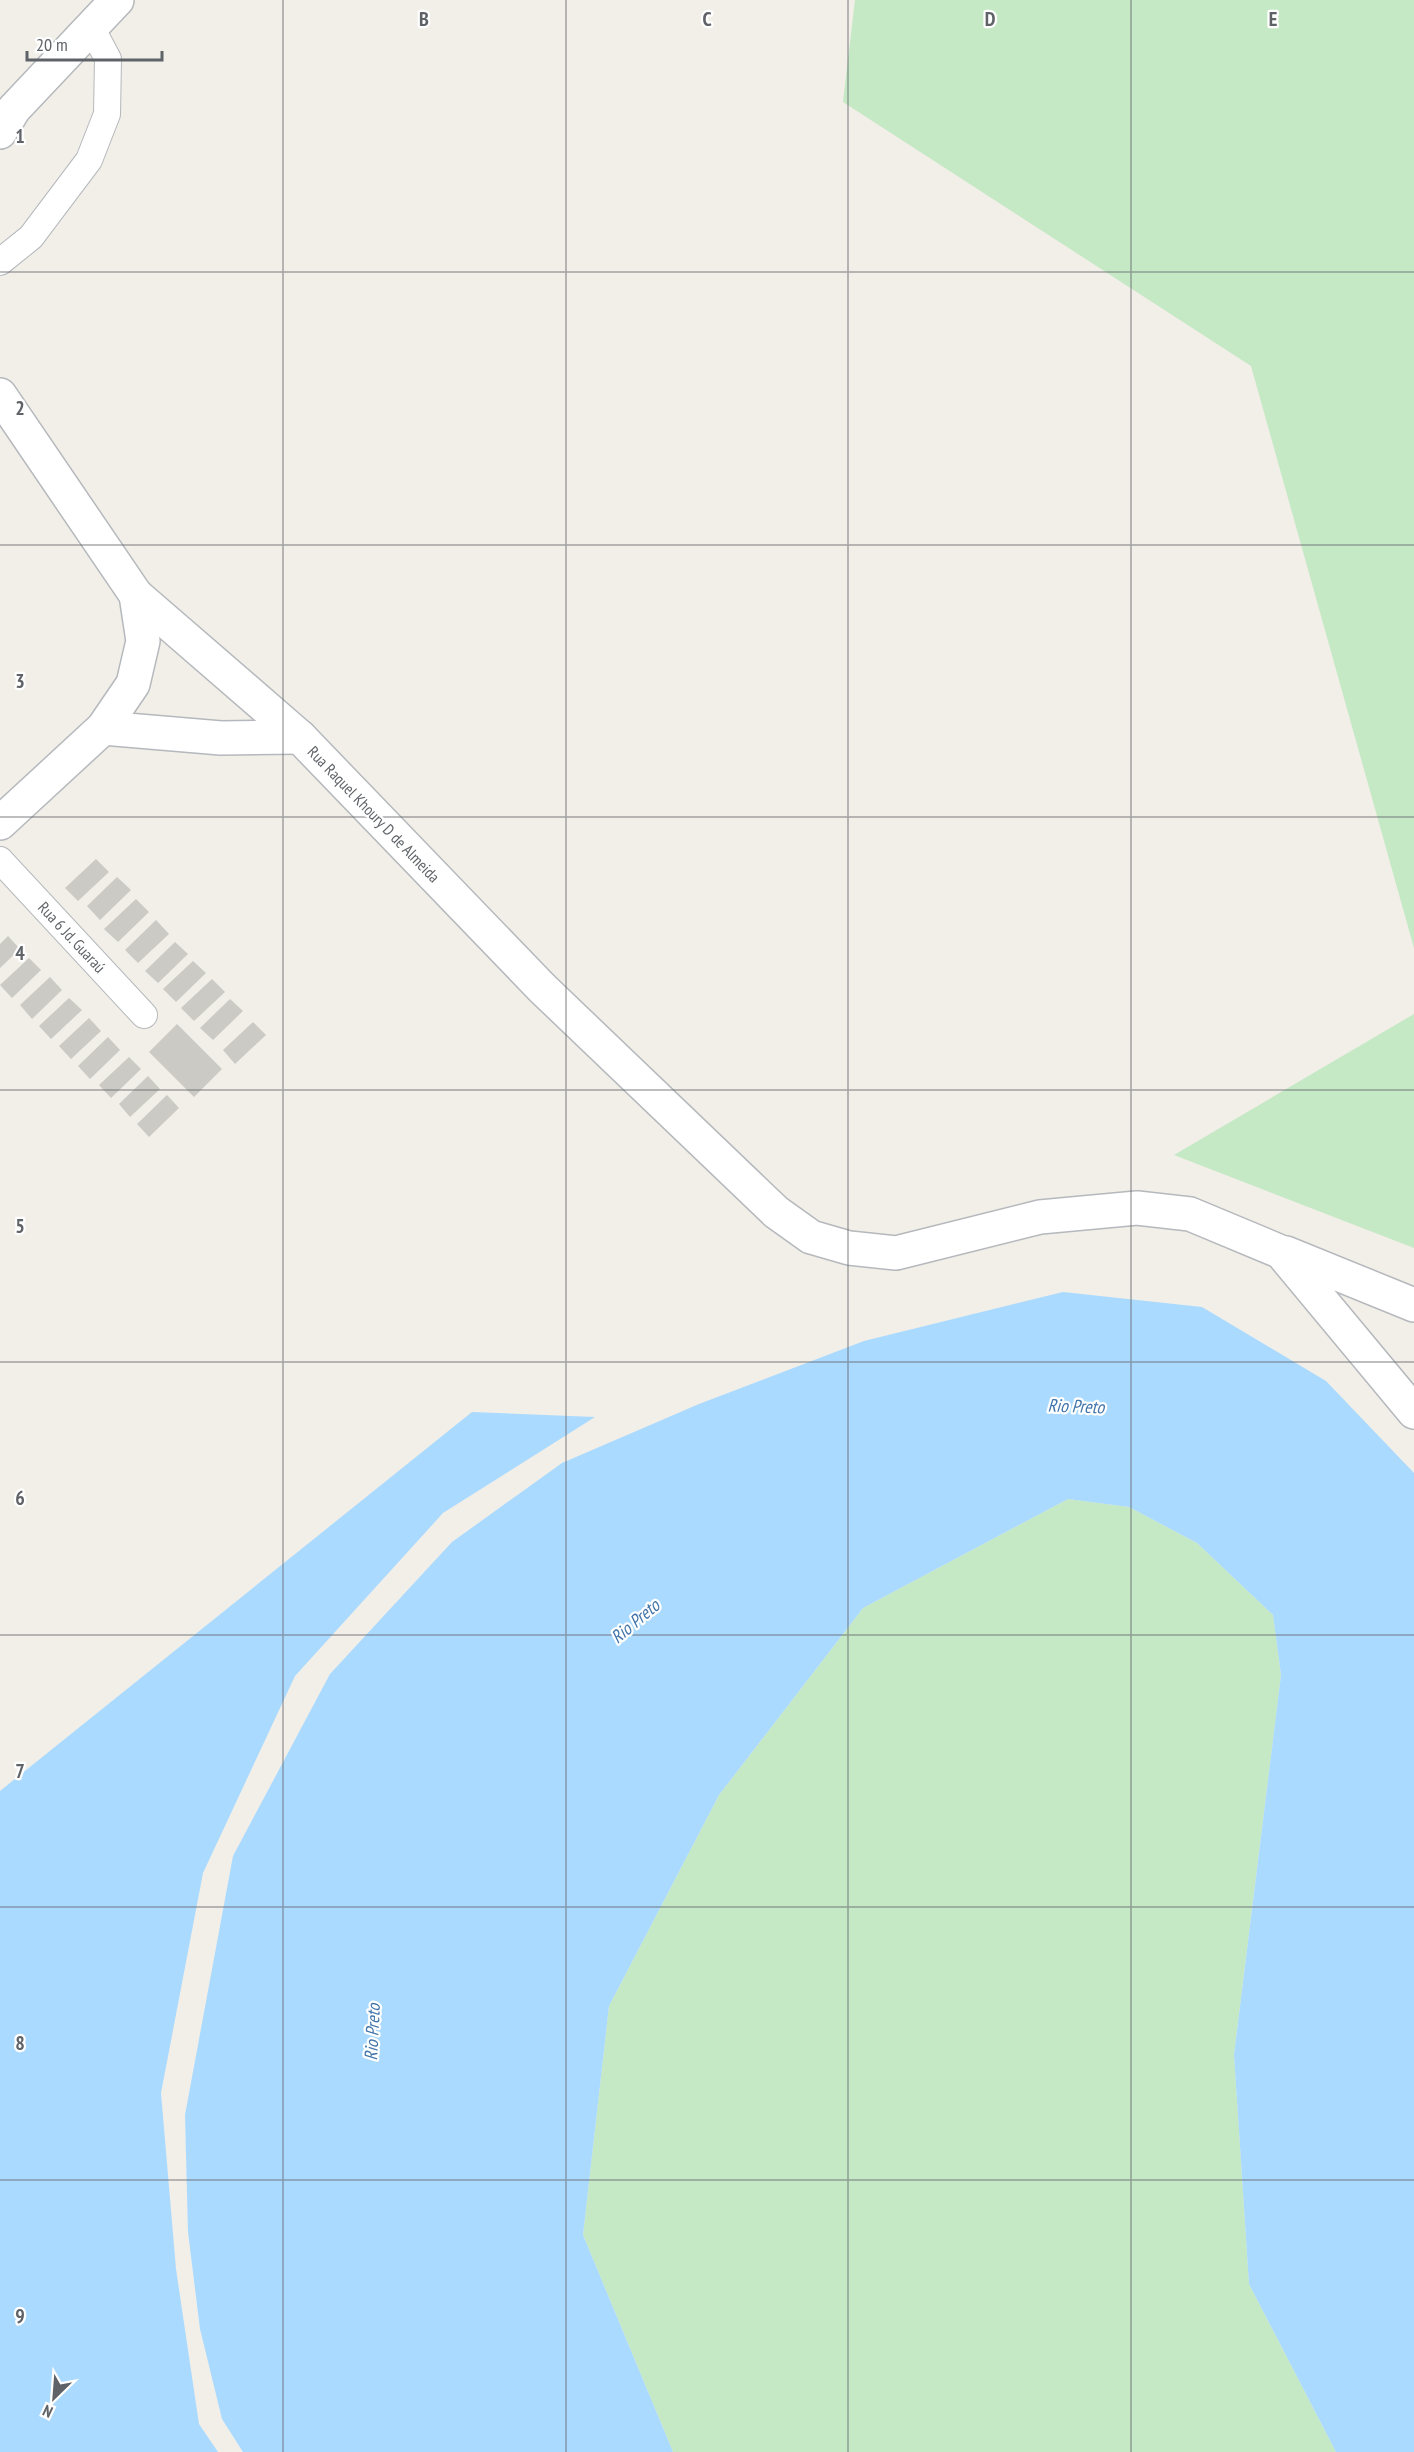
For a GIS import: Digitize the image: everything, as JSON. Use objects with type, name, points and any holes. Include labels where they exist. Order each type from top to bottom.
[{"type":"street","points":[[0,132],[14,109],[117,0]]},
{"type":"street","name":"Rua Raquel Khoury D de Almeida","points":[[0,395],[136,595],[300,737],[542,988],[776,1212],[811,1237],[849,1248],[896,1253],[1040,1218],[1137,1208],[1190,1214],[1414,1305]]},
{"type":"street","points":[[0,823],[103,728],[133,684],[143,641],[136,595]]},
{"type":"street","points":[[103,728],[222,738],[300,737]]},
{"type":"street","points":[[1281,1251],[1414,1412]]},
{"type":"lane","points":[[0,262],[31,237],[89,160],[108,114],[108,59],[92,29]]},
{"type":"lane","name":"Rua 6 Jd. Guaraú","points":[[0,860],[144,1015]]},
{"type":"green space","points":[[855,0],[1414,0],[1414,948],[1251,366],[843,102]]},
{"type":"green space","points":[[1414,1014],[1414,1248],[1174,1155]]},
{"type":"green space","points":[[1068,1499],[1129,1507],[1197,1543],[1273,1615],[1281,1675],[1234,2055],[1249,2284],[1336,2452],[673,2452],[583,2235],[609,2006],[719,1795],[863,1608]]},
{"type":"water","name":"Rio Preto","points":[[1063,1292],[1202,1307],[1326,1381],[1414,1473],[1414,2452],[1336,2452],[1249,2284],[1234,2055],[1281,1675],[1273,1615],[1197,1543],[1129,1507],[1068,1499],[863,1608],[719,1795],[609,2006],[583,2235],[673,2452],[243,2452],[222,2419],[200,2329],[188,2232],[185,2115],[233,1856],[330,1674],[452,1542],[562,1463],[699,1404],[864,1341]]},
{"type":"water","points":[[472,1412],[595,1417],[443,1513],[295,1676],[203,1873],[161,2093],[176,2269],[199,2424],[218,2452],[0,2452],[0,1791]]},
{"type":"building","points":[[96,859],[109,872],[78,901],[65,888]]},
{"type":"building","points":[[117,877],[131,890],[100,920],[87,906]]},
{"type":"building","points":[[136,899],[149,912],[118,942],[104,929]]},
{"type":"building","points":[[156,920],[169,934],[138,963],[125,950]]},
{"type":"building","points":[[8,936],[20,949],[0,968],[0,944]]},
{"type":"building","points":[[175,942],[188,954],[158,983],[145,971]]},
{"type":"building","points":[[29,958],[41,970],[12,998],[0,985]]},
{"type":"building","points":[[193,961],[206,973],[176,1002],[163,989]]},
{"type":"building","points":[[50,977],[62,990],[32,1019],[20,1005]]},
{"type":"building","points":[[212,979],[225,992],[194,1021],[181,1008]]},
{"type":"building","points":[[69,998],[82,1010],[51,1039],[39,1026]]},
{"type":"building","points":[[230,999],[243,1011],[213,1040],[200,1028]]},
{"type":"building","points":[[89,1018],[101,1031],[71,1059],[59,1046]]},
{"type":"building","points":[[253,1022],[266,1035],[235,1064],[223,1050]]},
{"type":"building","points":[[177,1024],[222,1069],[194,1097],[149,1052]]},
{"type":"building","points":[[108,1037],[120,1050],[90,1079],[78,1066]]},
{"type":"building","points":[[129,1057],[141,1069],[111,1098],[99,1085]]},
{"type":"building","points":[[148,1076],[160,1089],[130,1117],[119,1104]]},
{"type":"building","points":[[167,1095],[179,1108],[149,1137],[137,1124]]}]
